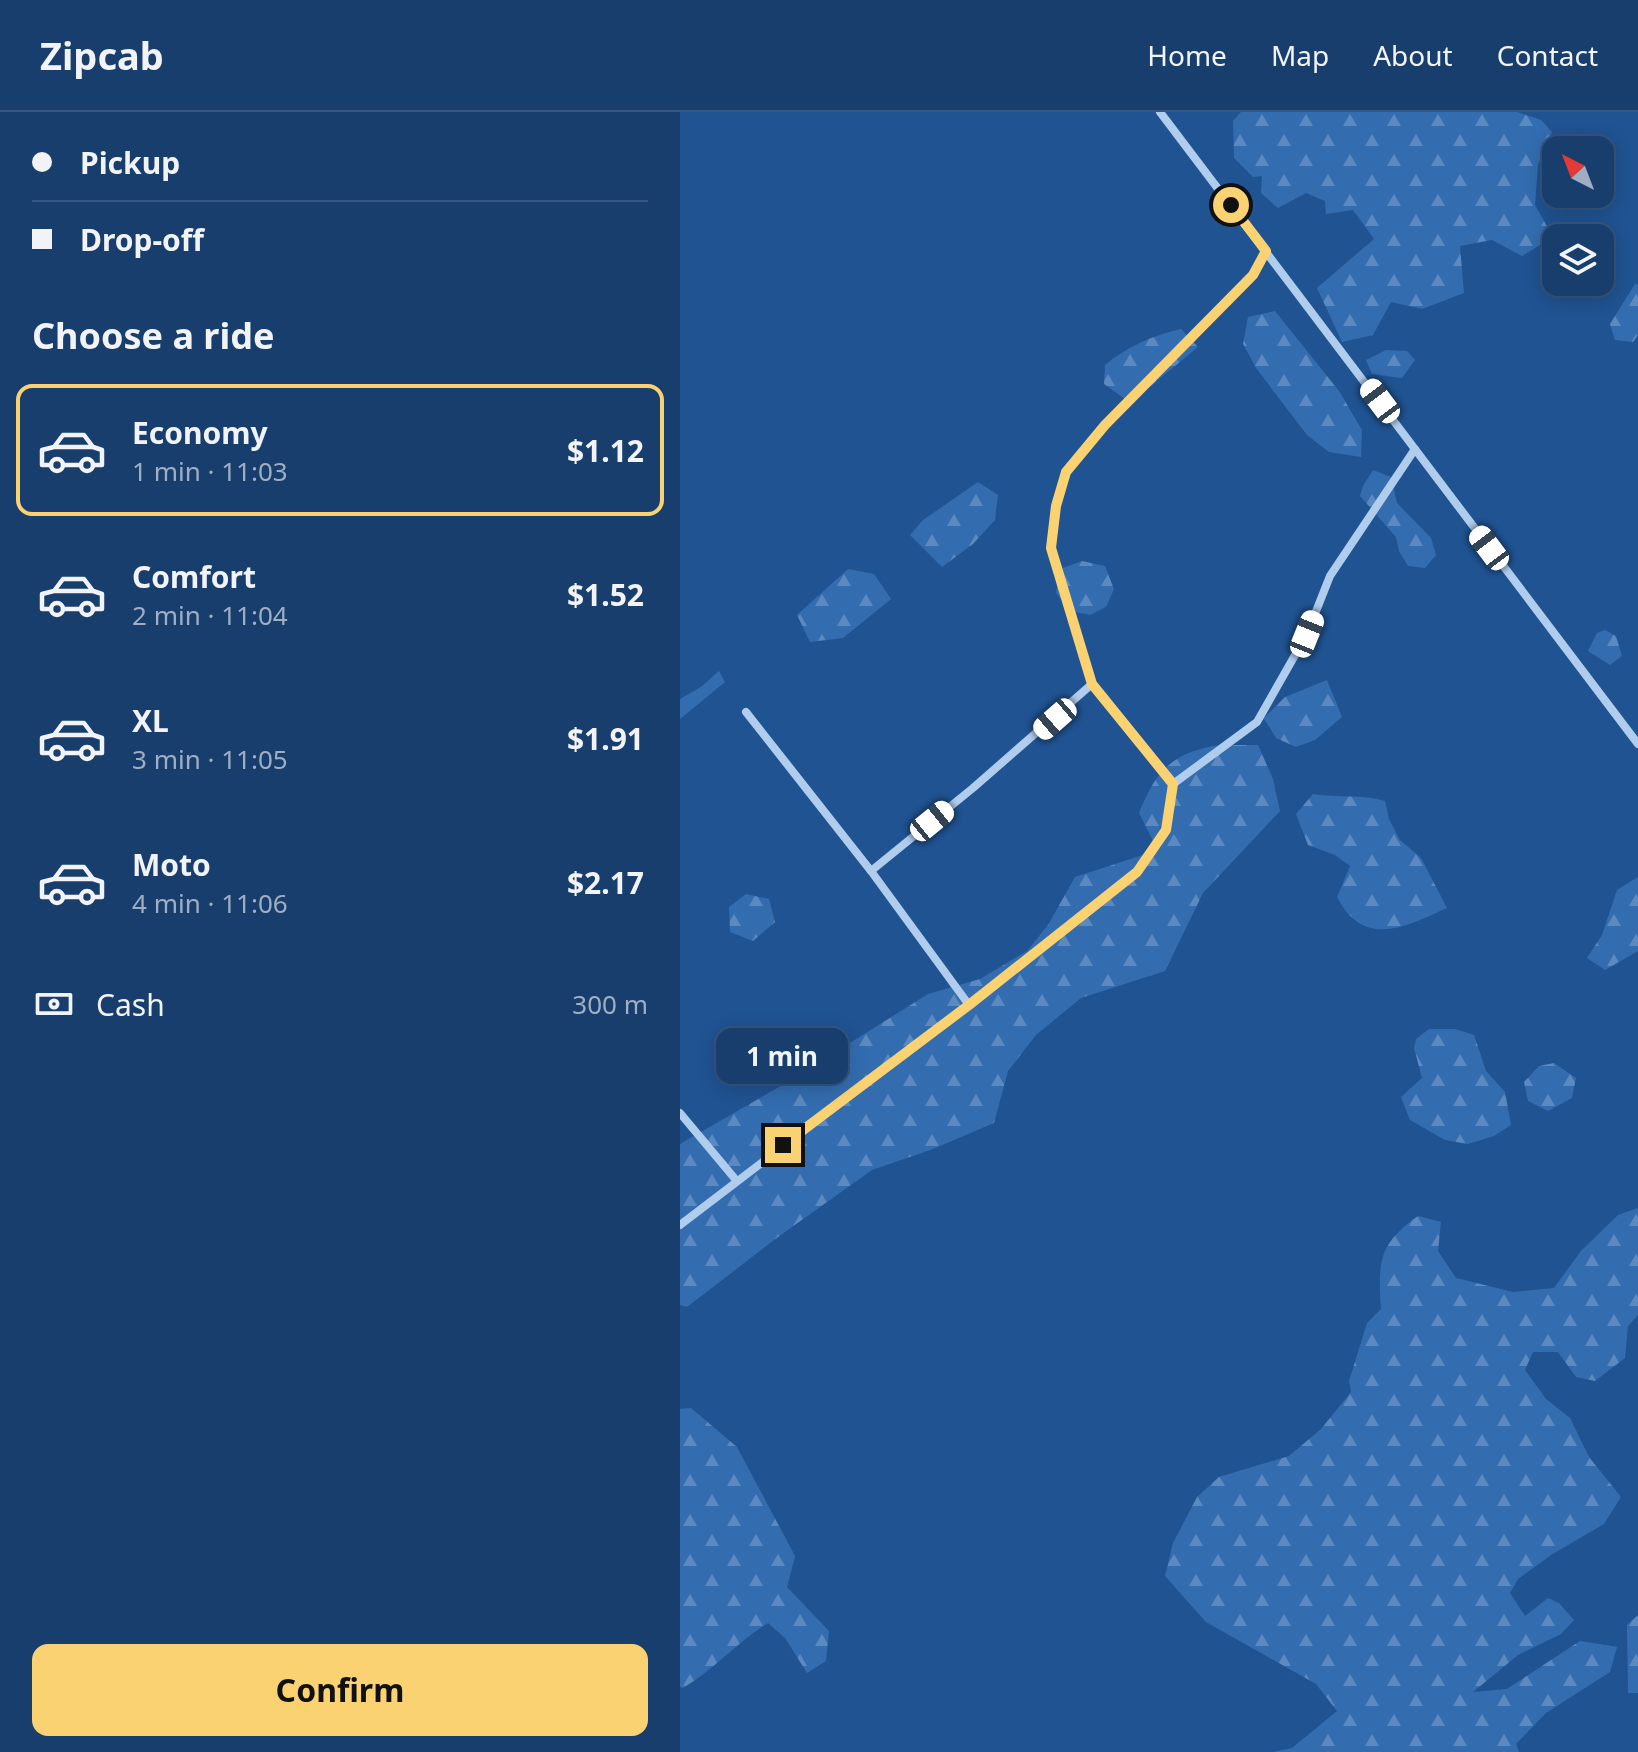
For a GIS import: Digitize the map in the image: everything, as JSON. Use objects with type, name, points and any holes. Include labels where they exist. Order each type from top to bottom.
[{"type":"street","points":[[1160,112],[1638,744]]},
{"type":"street","points":[[1173,784],[1092,684],[1051,548],[1056,506],[1066,472],[1105,425],[1253,275],[1266,251]]},
{"type":"street","points":[[680,1225],[969,1005],[1137,872],[1166,830],[1173,784],[1257,722],[1307,634],[1330,576],[1415,449]]},
{"type":"street","points":[[871,871],[985,779],[1092,684]]},
{"type":"street","points":[[746,712],[871,871],[969,1005]]},
{"type":"street","points":[[680,1113],[736,1180]]},
{"type":"green space","points":[[1241,112],[1517,112],[1541,120],[1552,132],[1550,136],[1542,136],[1542,156],[1538,165],[1535,205],[1546,224],[1542,224],[1542,244],[1522,256],[1492,240],[1460,246],[1464,293],[1422,309],[1391,302],[1373,335],[1342,342],[1317,288],[1374,239],[1353,210],[1326,214],[1325,201],[1306,193],[1278,208],[1261,193],[1262,176],[1253,177],[1234,158],[1233,121]]},
{"type":"green space","points":[[1635,284],[1638,285],[1638,335],[1633,342],[1615,340],[1610,324]]},
{"type":"green space","points":[[1275,311],[1339,391],[1362,430],[1361,457],[1329,452],[1307,435],[1256,368],[1243,344],[1248,317]]},
{"type":"green space","points":[[1181,329],[1198,347],[1147,389],[1125,399],[1104,384],[1105,365],[1113,359],[1141,342]]},
{"type":"green space","points":[[1386,350],[1407,351],[1415,360],[1402,378],[1372,374],[1366,360]]},
{"type":"green space","points":[[1373,470],[1391,477],[1397,503],[1431,538],[1436,555],[1425,568],[1408,566],[1399,551],[1396,537],[1360,496]]},
{"type":"green space","points":[[978,482],[998,495],[995,520],[973,544],[942,567],[910,535],[923,520]]},
{"type":"green space","points":[[1082,561],[1105,566],[1114,589],[1106,607],[1090,615],[1070,611],[1056,593],[1060,569]]},
{"type":"green space","points":[[848,569],[874,574],[891,599],[843,638],[810,642],[797,615]]},
{"type":"green space","points":[[1605,630],[1616,636],[1622,656],[1610,665],[1588,651],[1597,633]]},
{"type":"green space","points":[[719,671],[725,682],[680,719],[680,699],[701,687]]},
{"type":"green space","points":[[1327,680],[1342,717],[1315,740],[1296,747],[1276,738],[1264,718],[1285,697]]},
{"type":"green space","points":[[1220,745],[1258,745],[1273,779],[1280,811],[1203,893],[1165,971],[1081,998],[1036,1035],[1008,1071],[994,1123],[872,1170],[687,1307],[680,1305],[680,1144],[786,1083],[928,994],[980,979],[1027,951],[1048,925],[1075,877],[1140,856],[1155,845],[1139,813],[1160,774],[1178,758]]},
{"type":"green space","points":[[1313,794],[1385,801],[1389,819],[1400,840],[1421,858],[1447,908],[1416,922],[1386,929],[1360,923],[1348,913],[1337,897],[1350,866],[1335,855],[1308,845],[1296,814]]},
{"type":"green space","points":[[1638,877],[1638,951],[1605,970],[1587,958],[1602,935],[1617,890]]},
{"type":"green space","points":[[746,894],[769,899],[775,922],[753,941],[730,932],[729,907]]},
{"type":"green space","points":[[1429,1029],[1455,1029],[1474,1035],[1486,1071],[1505,1092],[1511,1125],[1494,1136],[1468,1144],[1445,1140],[1410,1120],[1401,1097],[1422,1078],[1414,1048],[1416,1039]]},
{"type":"green space","points":[[1554,1063],[1576,1078],[1572,1098],[1548,1111],[1528,1101],[1524,1082],[1539,1066]]},
{"type":"green space","points":[[1638,1208],[1638,1315],[1628,1326],[1625,1358],[1595,1381],[1576,1377],[1558,1352],[1533,1352],[1525,1370],[1546,1399],[1570,1418],[1589,1457],[1621,1497],[1604,1524],[1551,1555],[1518,1579],[1510,1593],[1525,1616],[1548,1598],[1559,1603],[1574,1620],[1561,1634],[1518,1655],[1473,1692],[1507,1689],[1580,1641],[1617,1647],[1610,1672],[1546,1713],[1516,1744],[1519,1752],[1274,1752],[1292,1748],[1337,1711],[1316,1684],[1206,1622],[1165,1576],[1173,1543],[1197,1497],[1219,1477],[1289,1456],[1321,1429],[1351,1392],[1349,1381],[1367,1323],[1381,1309],[1383,1256],[1395,1236],[1418,1216],[1441,1222],[1438,1251],[1456,1278],[1513,1292],[1554,1288],[1581,1251],[1618,1215]]},
{"type":"green space","points":[[691,1408],[737,1447],[795,1556],[787,1587],[829,1631],[826,1661],[807,1673],[785,1638],[768,1623],[694,1681],[680,1687],[680,1409]]},
{"type":"green space","points":[[1638,1615],[1638,1693],[1628,1693],[1627,1625]]},
{"type":"route","points":[[783,1145],[969,1005],[1137,872],[1166,830],[1173,784],[1092,684],[1051,548],[1056,506],[1066,472],[1105,425],[1253,275],[1266,251],[1231,205]]}]
